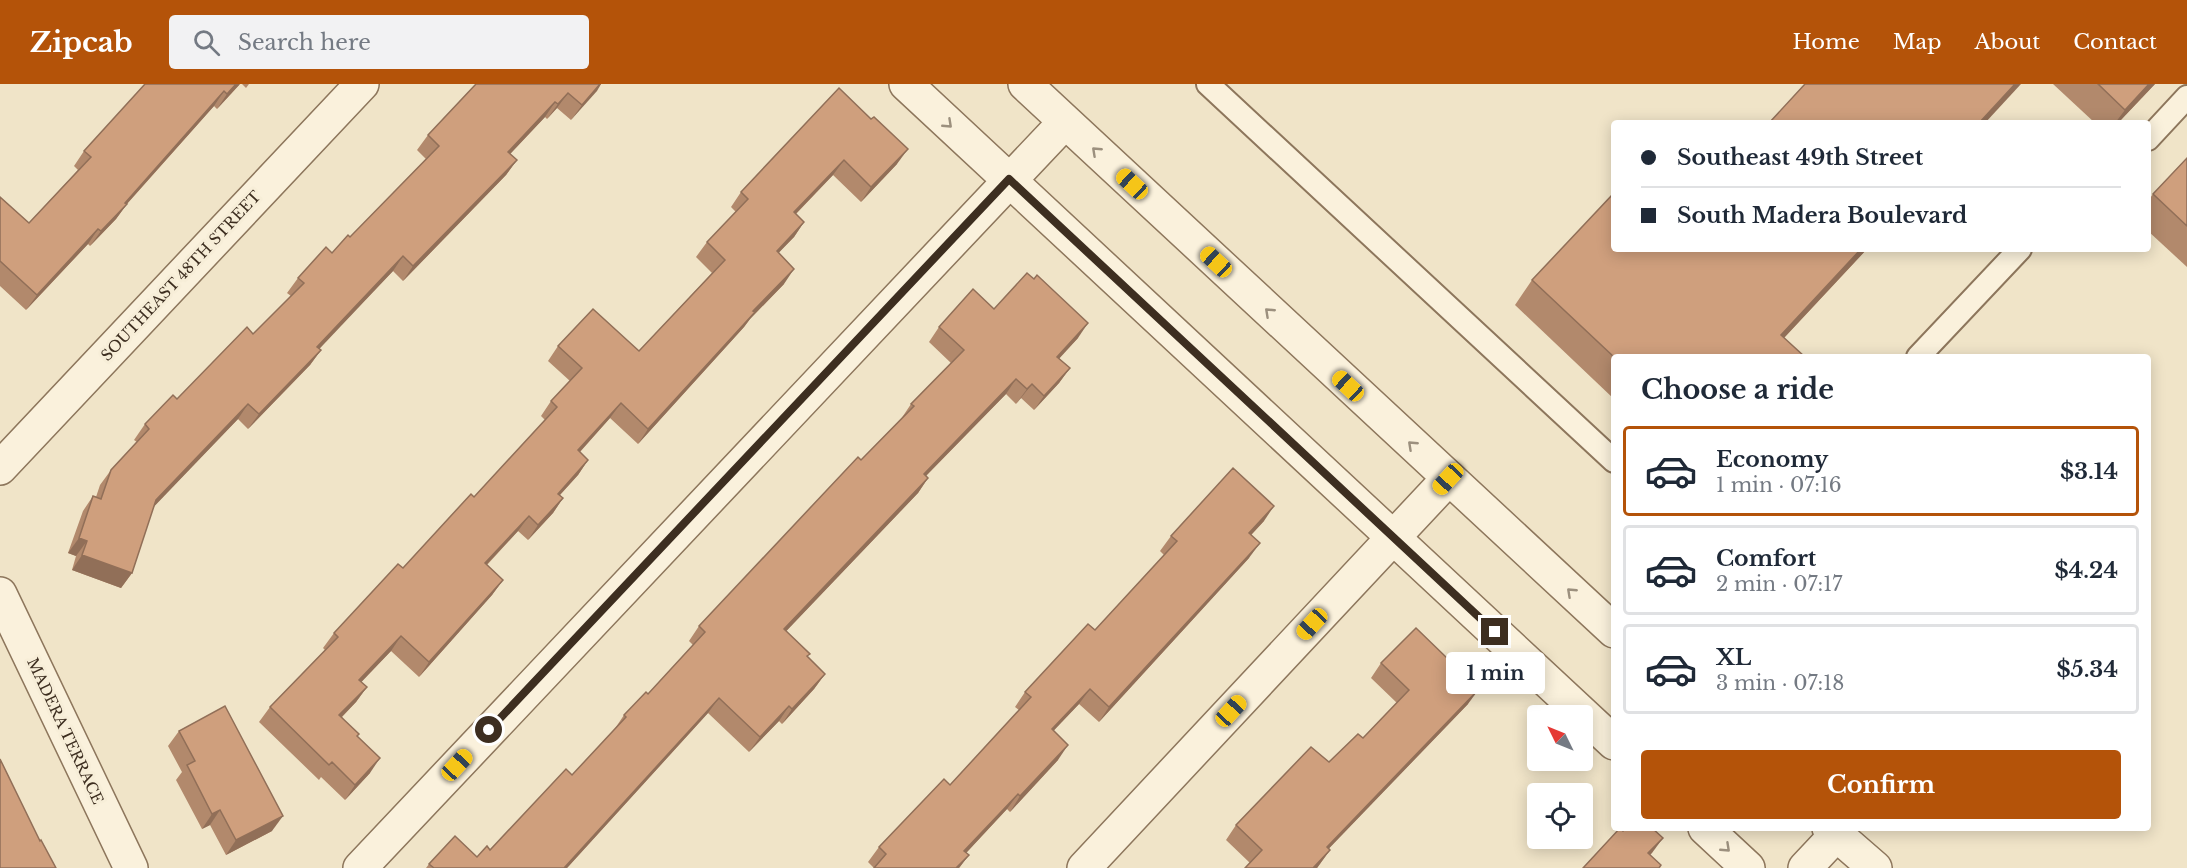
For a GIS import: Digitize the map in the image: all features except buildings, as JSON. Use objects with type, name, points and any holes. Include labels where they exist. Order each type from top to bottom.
[{"type":"street","name":"SOUTHEAST 48TH STREET","points":[[0,468],[362,84]]},
{"type":"street","points":[[906,84],[1611,740]]},
{"type":"street","points":[[1025,84],[1611,628]]},
{"type":"street","points":[[360,868],[1065,122]]},
{"type":"street","points":[[1084,868],[1448,479]]},
{"type":"street","name":"MADERA TERRACE","points":[[0,594],[131,868]]},
{"type":"street","points":[[1708,831],[1748,868]]},
{"type":"street","points":[[1804,868],[1832,832],[1875,868]]},
{"type":"lane","points":[[1208,84],[1611,458]]},
{"type":"lane","points":[[2151,136],[2187,97]]},
{"type":"lane","points":[[1921,354],[2017,252]]},
{"type":"route","points":[[489,730],[1009,179],[1495,632]]}]
